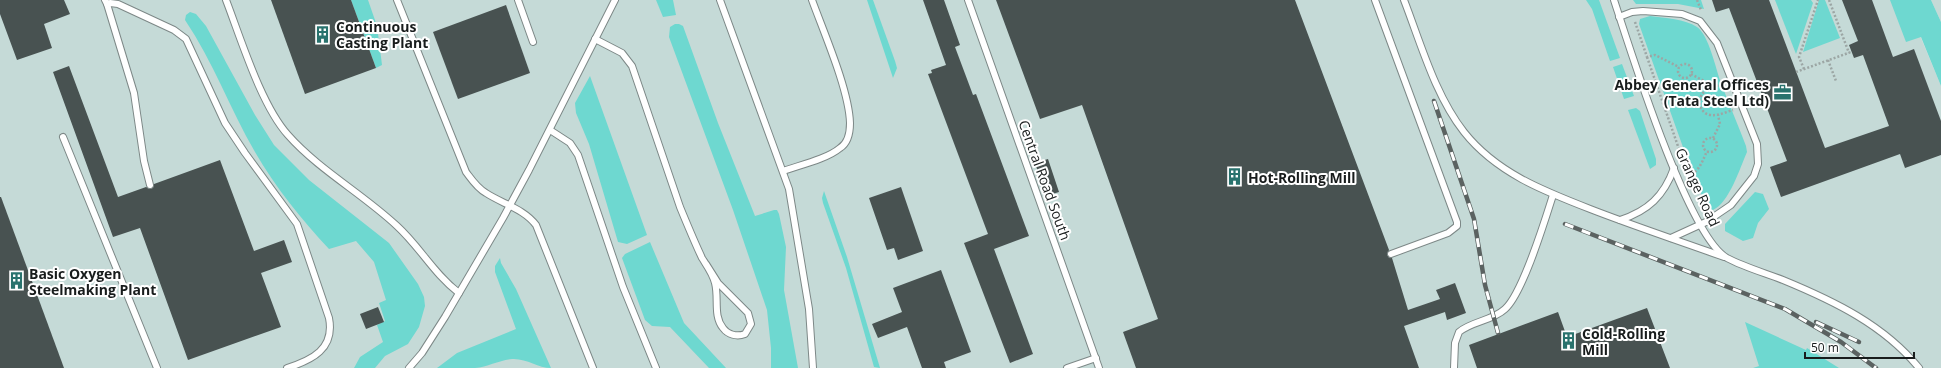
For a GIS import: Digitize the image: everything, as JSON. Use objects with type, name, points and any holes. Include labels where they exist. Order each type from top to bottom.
[{"type":"lane","points":[[226,0],[251,66],[268,104],[288,135],[313,158],[397,226],[443,280],[459,293]]},
{"type":"lane","points":[[397,0],[466,172],[476,185],[484,192],[526,215],[536,225],[593,368]]},
{"type":"lane","points":[[518,0],[533,42]]},
{"type":"lane","points":[[409,368],[430,342],[510,206],[615,0]]},
{"type":"lane","points":[[720,0],[783,171],[791,199],[811,322],[812,368]]},
{"type":"lane","points":[[783,171],[829,154],[840,148],[848,137],[850,130],[849,113],[842,86],[812,0]]},
{"type":"lane","name":"Central Road South","points":[[968,0],[1099,368]]},
{"type":"lane","points":[[1375,0],[1457,222],[1457,226],[1448,233],[1391,254]]},
{"type":"lane","points":[[1404,0],[1434,77],[1454,118],[1464,132],[1486,155],[1504,169],[1530,185],[1620,220],[1726,257]]},
{"type":"lane","name":"Grange Road","points":[[1614,0],[1647,99],[1674,168],[1700,225],[1711,241],[1726,257],[1795,285],[1848,310],[1886,335],[1899,346],[1919,368]]},
{"type":"lane","points":[[150,185],[144,161],[134,93],[106,2],[118,4],[174,30],[186,39],[225,123],[244,153],[297,224],[329,318],[330,328],[326,343],[317,355],[302,363],[287,368]]},
{"type":"lane","points":[[1619,16],[1632,12],[1643,11],[1682,14],[1695,18],[1706,26],[1717,43],[1755,134],[1759,154],[1758,164],[1752,180],[1731,205],[1716,216],[1671,238]]},
{"type":"lane","points":[[595,38],[622,53],[632,66],[680,207],[715,285],[717,314],[720,324],[730,334],[738,336],[745,334],[751,324],[748,313],[718,283],[706,264]]},
{"type":"lane","points":[[550,130],[570,143],[578,155],[623,287],[656,368]]},
{"type":"lane","points":[[63,137],[157,368]]},
{"type":"lane","points":[[1620,220],[1640,212],[1653,204],[1665,189],[1674,168]]},
{"type":"lane","points":[[1454,368],[1455,343],[1459,332],[1499,313],[1514,298],[1540,233],[1553,194]]},
{"type":"lane","points":[[1067,368],[1096,358]]},
{"type":"path","points":[[1804,69],[1799,57],[1818,0]]},
{"type":"path","points":[[1796,72],[1850,52],[1829,0]]},
{"type":"path","points":[[1632,12],[1680,154]]},
{"type":"path","points":[[1647,57],[1655,55],[1679,67]]},
{"type":"path","points":[[1828,60],[1836,81]]},
{"type":"path","points":[[1682,64],[1687,64],[1692,69],[1691,74],[1688,77],[1681,77],[1678,74],[1679,67],[1682,64]]},
{"type":"path","points":[[1691,74],[1704,81],[1708,90]]},
{"type":"path","points":[[1721,84],[1708,90],[1700,99],[1701,107],[1708,115],[1718,115],[1732,110]]},
{"type":"path","points":[[1746,90],[1758,85]]},
{"type":"path","points":[[1713,138],[1720,124],[1718,115]]},
{"type":"path","points":[[1707,151],[1703,146],[1704,141],[1708,138],[1713,138]]},
{"type":"path","points":[[1707,151],[1716,150],[1716,141],[1713,138]]},
{"type":"path","points":[[1685,169],[1688,176],[1695,173],[1707,151]]},
{"type":"shaded area","points":[[0,0],[1905,0],[1941,86],[1941,368],[0,368]]},
{"type":"shaded area","points":[[351,0],[368,0],[377,26],[382,65],[376,68]]},
{"type":"shaded area","points":[[656,0],[673,0],[676,15],[663,17]]},
{"type":"shaded area","points":[[867,0],[873,0],[895,61],[897,68],[893,78]]},
{"type":"shaded area","points":[[1586,0],[1599,0],[1620,58],[1610,61],[1592,9]]},
{"type":"shaded area","points":[[1633,0],[1701,0],[1704,9],[1678,4],[1636,4]]},
{"type":"shaded area","points":[[1775,0],[1811,0],[1813,3],[1796,54]]},
{"type":"shaded area","points":[[1819,0],[1825,0],[1840,38],[1803,52]]},
{"type":"shaded area","points":[[1890,0],[1931,0],[1941,22],[1941,86],[1921,37],[1906,42]]},
{"type":"shaded area","points":[[1931,0],[1941,0],[1941,22]]},
{"type":"shaded area","points":[[190,12],[196,14],[206,26],[255,115],[274,145],[309,180],[389,243],[418,284],[424,297],[425,306],[419,327],[408,344],[385,356],[375,368],[354,368],[360,357],[383,342],[377,325],[385,321],[379,303],[386,300],[374,262],[356,241],[329,249],[299,215],[280,190],[246,136],[213,68],[185,20],[186,15]]},
{"type":"shaded area","points":[[1650,16],[1687,22],[1697,27],[1701,31],[1709,45],[1721,83],[1746,146],[1747,152],[1729,193],[1719,206],[1713,210],[1707,208],[1689,164],[1639,24],[1640,19]]},
{"type":"shaded area","points":[[675,24],[683,26],[718,123],[755,216],[774,210],[777,210],[779,214],[786,247],[784,290],[798,368],[771,368],[771,348],[767,310],[733,210],[669,37],[670,27]]},
{"type":"shaded area","points":[[1622,64],[1634,96],[1624,99],[1613,67]]},
{"type":"shaded area","points":[[590,76],[647,235],[627,244],[618,242],[589,144],[576,113],[575,103]]},
{"type":"shaded area","points":[[1636,108],[1640,111],[1656,159],[1656,165],[1650,169],[1628,110]]},
{"type":"shaded area","points":[[824,191],[847,257],[880,368],[874,367],[846,268],[823,203],[822,198]]},
{"type":"shaded area","points":[[1755,192],[1763,194],[1769,209],[1758,223],[1753,238],[1743,241],[1725,231],[1725,224]]},
{"type":"shaded area","points":[[650,242],[684,323],[726,368],[709,368],[670,327],[652,326],[645,320],[622,258],[625,254]]},
{"type":"shaded area","points":[[500,258],[501,263],[516,289],[551,368],[546,368],[522,360],[512,359],[475,368],[437,368],[457,353],[516,329],[495,272],[495,266]]},
{"type":"shaded area","points":[[1745,322],[1806,350],[1807,348],[1839,368],[1753,368],[1759,366]]},
{"type":"building","points":[[0,0],[64,0],[70,14],[44,24],[52,48],[17,60],[0,14]]},
{"type":"building","name":"Continuous Casting Plant","points":[[271,0],[351,0],[376,68],[305,94]]},
{"type":"building","points":[[923,0],[944,0],[960,45],[955,47],[973,95],[976,94],[1029,236],[994,249],[1033,354],[1010,363],[964,243],[988,234],[928,74],[932,73],[931,70],[946,65]]},
{"type":"building","name":"Hot-Rolling Mill","points":[[996,0],[1295,0],[1389,250],[1387,255],[1392,258],[1408,310],[1440,299],[1436,290],[1455,283],[1466,313],[1447,320],[1445,312],[1404,326],[1419,368],[1136,368],[1123,332],[1158,319],[1082,105],[1040,119]]},
{"type":"building","points":[[1712,0],[1769,0],[1825,148],[1889,126],[1863,55],[1854,58],[1849,45],[1858,41],[1842,0],[1872,0],[1893,57],[1914,49],[1941,121],[1941,155],[1905,168],[1900,154],[1781,197],[1770,167],[1787,161],[1729,8],[1716,12]]},
{"type":"building","points":[[506,5],[530,73],[458,99],[433,32]]},
{"type":"building","points":[[69,66],[118,197],[146,187],[151,189],[154,184],[220,160],[254,251],[284,240],[292,262],[261,273],[281,327],[188,360],[140,228],[113,237],[53,72]]},
{"type":"building","points":[[1048,159],[1059,192],[1046,196],[1035,163]]},
{"type":"building","points":[[901,187],[923,251],[898,260],[894,248],[887,250],[869,198]]},
{"type":"building","name":"Basic Oxygen Steelmaking Plant","points":[[1,197],[64,368],[0,368]]},
{"type":"building","points":[[941,270],[971,352],[944,362],[946,368],[922,368],[907,327],[878,338],[872,324],[902,312],[893,288]]},
{"type":"building","points":[[378,307],[384,322],[366,329],[360,314]]},
{"type":"building","name":"Cold-Rolling Mill","points":[[1647,308],[1670,368],[1477,368],[1469,345],[1558,312],[1567,337]]},
{"type":"railway","points":[[1434,101],[1474,219],[1485,285],[1498,333]]},
{"type":"railway","points":[[1565,224],[1785,309],[1841,342],[1876,368]]},
{"type":"railway","points":[[1816,322],[1859,342]]},
{"type":"place","name":"Continuous Casting Plant","points":[[323,34]]},
{"type":"place","name":"Abbey General Offices (Tata Steel Ltd)","points":[[1782,92]]},
{"type":"place","name":"Hot-Rolling Mill","points":[[1235,177]]},
{"type":"place","name":"Basic Oxygen Steelmaking Plant","points":[[16,281]]},
{"type":"place","name":"Cold-Rolling Mill","points":[[1569,341]]}]
